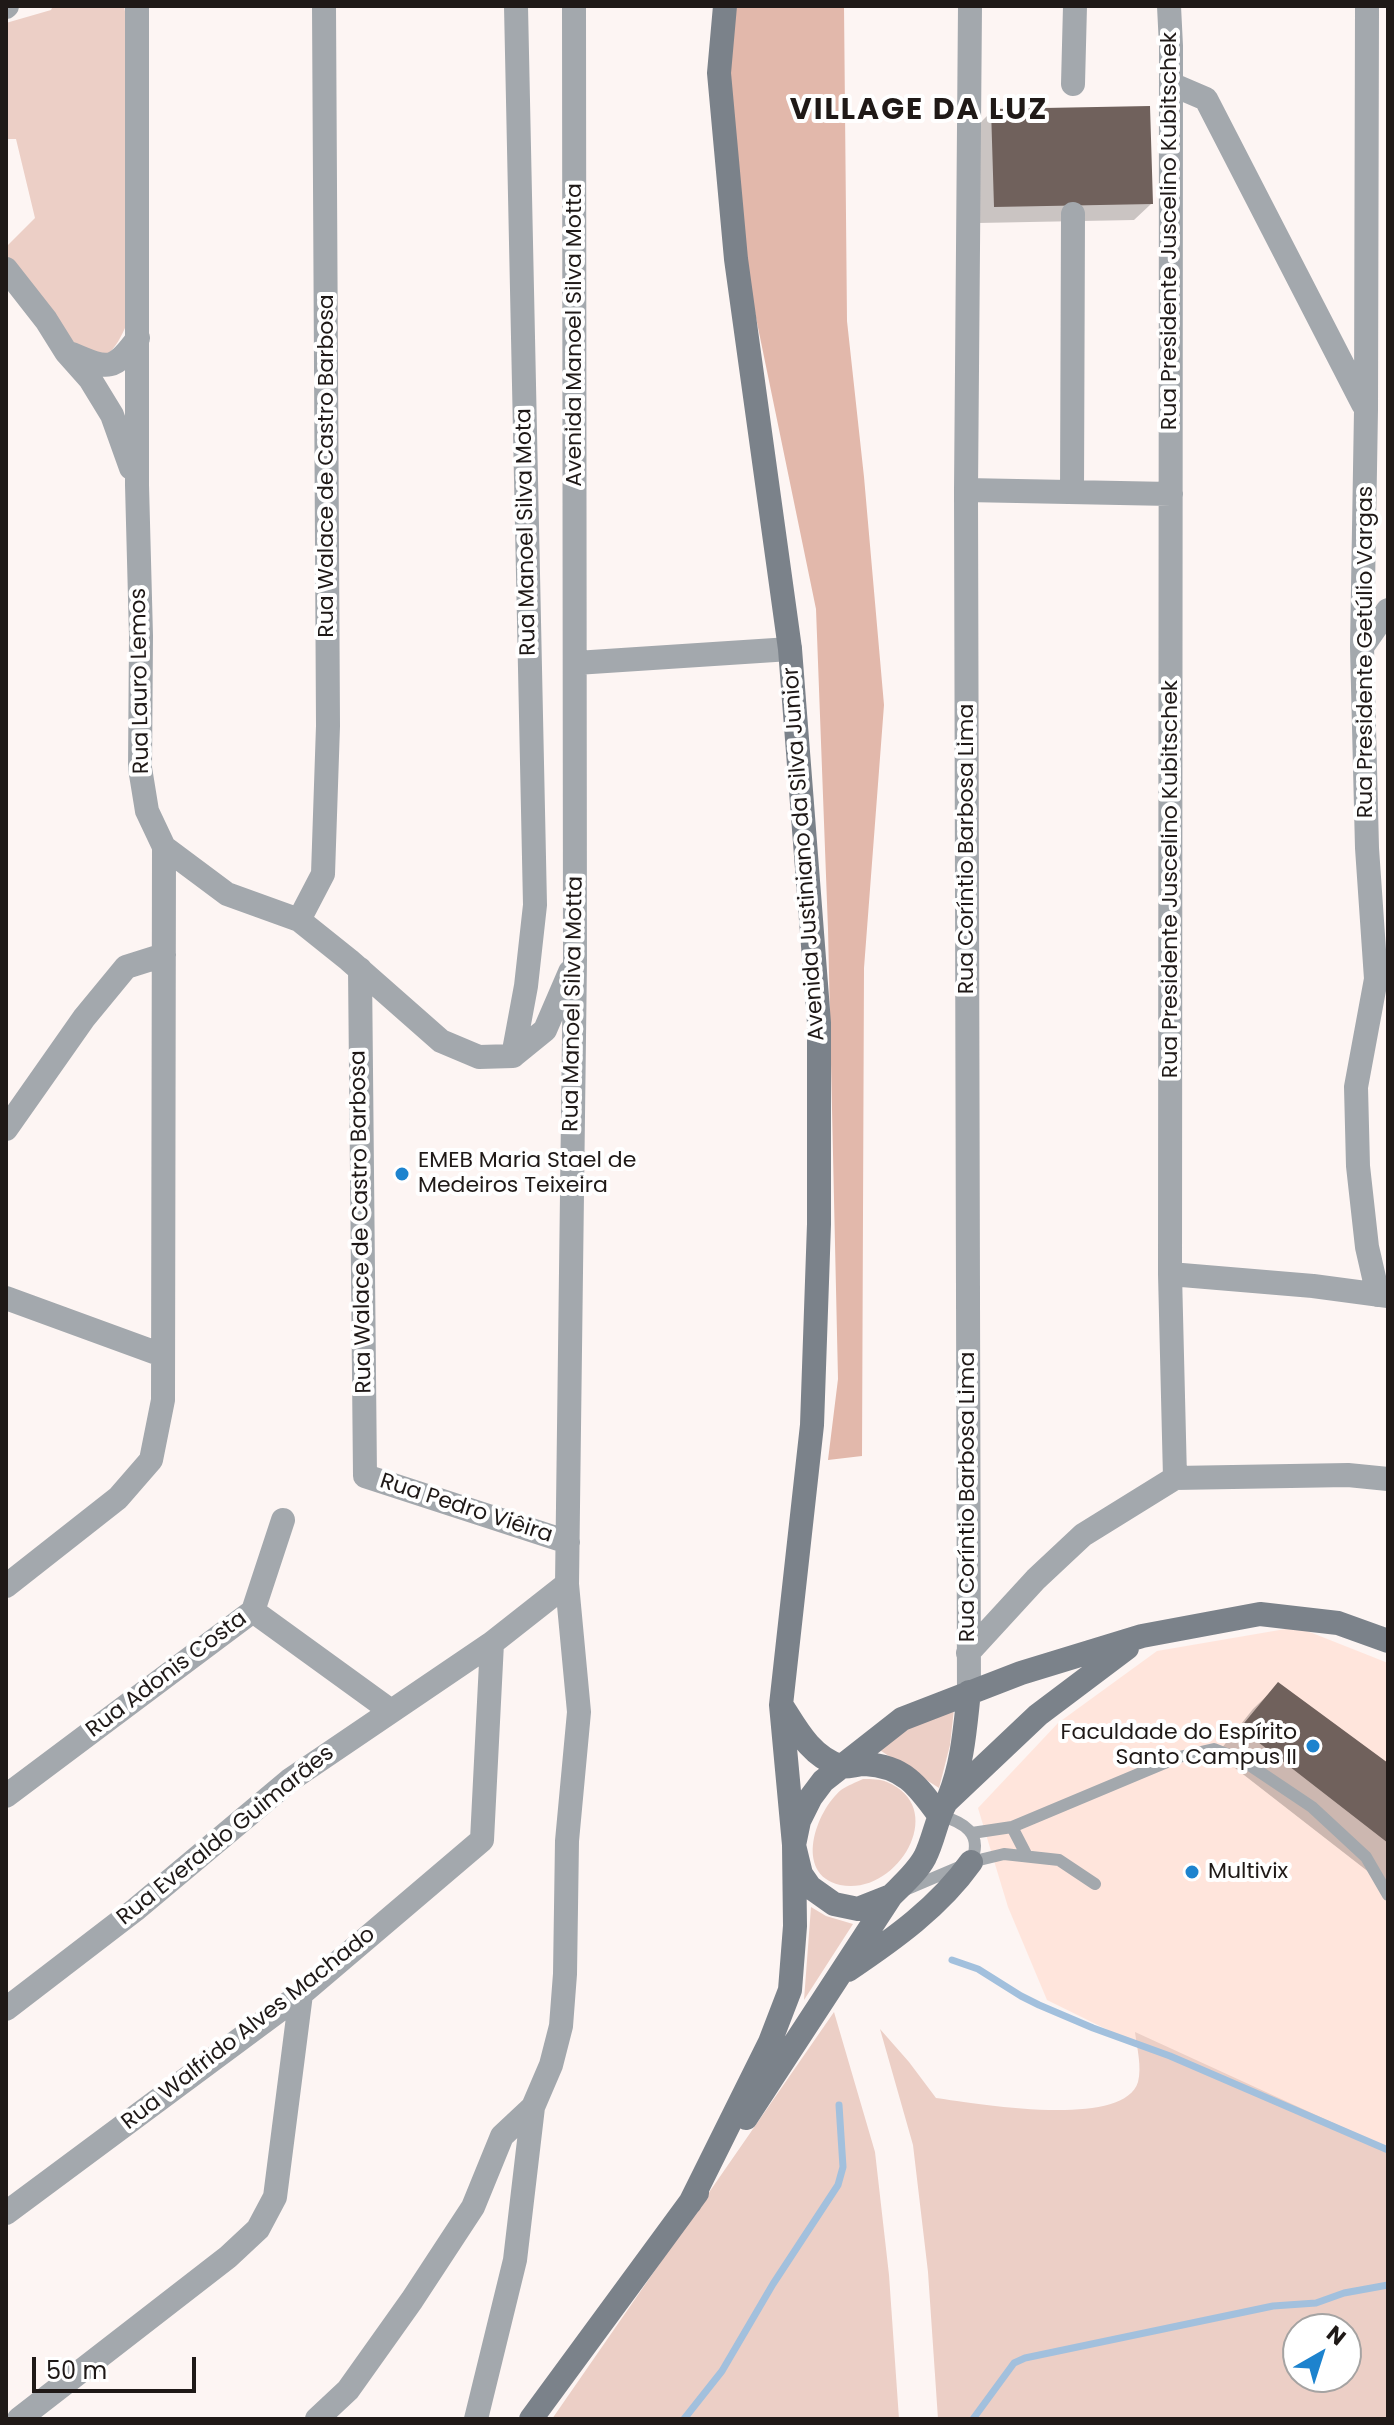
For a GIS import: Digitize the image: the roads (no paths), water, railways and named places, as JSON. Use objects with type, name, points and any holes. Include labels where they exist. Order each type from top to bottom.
[{"type":"main road","name":"Avenida Justiniano da Silva Junior","points":[[725,6],[719,73],[735,244],[790,649],[819,1023],[819,1224],[812,1425],[781,1705],[794,1845]]},
{"type":"main road","points":[[690,2203],[770,2042],[790,1990],[795,1926],[794,1845],[799,1821],[823,1781],[902,1719],[1021,1673],[1142,1636],[1260,1614],[1338,1623],[1388,1641]]},
{"type":"main road","points":[[942,1809],[1038,1715],[1142,1636]]},
{"type":"main road","points":[[531,2419],[690,2203],[891,1896],[912,1875],[925,1856],[955,1781],[969,1692]]},
{"type":"main road","points":[[781,1705],[806,1744],[843,1767],[861,1764],[900,1773],[942,1809]]},
{"type":"main road","points":[[794,1845],[801,1874],[810,1887],[834,1904],[858,1909],[891,1896]]},
{"type":"main road","points":[[839,1976],[900,1935],[958,1880],[971,1862]]},
{"type":"street","name":"Rua Lauro Lemos","points":[[6,1586],[118,1498],[151,1460],[163,1400],[164,847],[147,811],[140,768],[137,6]]},
{"type":"street","name":"Rua Walace de Castro Barbosa","points":[[299,920],[323,874],[327,755],[324,6]]},
{"type":"street","name":"Rua Manoel Silva Mota","points":[[513,1056],[526,986],[535,905],[516,6]]},
{"type":"street","name":"Avenida Manoel Silva Motta","points":[[574,6],[576,663]]},
{"type":"street","name":"Rua Coríntio Barbosa Lima","points":[[969,1692],[966,490],[970,6]]},
{"type":"street","points":[[1073,84],[1075,6]]},
{"type":"street","name":"Rua Presidente Juscelino Kubitschek","points":[[1169,6],[1170,1274],[1175,1478]]},
{"type":"street","name":"Rua Presidente Getúlio Vargas","points":[[1367,6],[1362,647],[1367,848],[1376,979],[1356,1087],[1358,1166],[1367,1247],[1383,1296]]},
{"type":"street","points":[[1171,84],[1206,99],[1366,410]]},
{"type":"street","points":[[1072,492],[1073,214]]},
{"type":"street","points":[[6,269],[46,320],[66,352],[90,379],[112,415],[137,485]]},
{"type":"street","points":[[66,352],[103,366],[122,359],[138,338]]},
{"type":"street","points":[[966,490],[1171,494]]},
{"type":"street","points":[[1362,647],[1388,610]]},
{"type":"street","points":[[576,663],[790,649]]},
{"type":"street","name":"Rua Manoel Silva Motta","points":[[533,2107],[551,2065],[561,2026],[567,1841],[579,1712],[567,1584],[576,663]]},
{"type":"street","points":[[164,847],[227,894],[299,920],[441,1041],[479,1057],[513,1056],[545,1030],[575,959]]},
{"type":"street","points":[[6,1129],[84,1018],[126,967],[164,955]]},
{"type":"street","name":"Rua Walace de Castro Barbosa","points":[[360,969],[365,1476]]},
{"type":"street","points":[[1170,1274],[1313,1286],[1383,1296]]},
{"type":"street","points":[[6,1298],[162,1355]]},
{"type":"street","points":[[968,1653],[1036,1579],[1083,1535],[1175,1478],[1348,1475],[1388,1479]]},
{"type":"street","name":"Rua Pedro Viêira","points":[[365,1476],[568,1542]]},
{"type":"street","name":"Rua Adonis Costa","points":[[6,1796],[253,1611],[283,1520]]},
{"type":"street","name":"Rua Everaldo Guimarães","points":[[6,2009],[135,1910],[290,1780],[492,1643],[567,1584]]},
{"type":"street","points":[[253,1611],[391,1711]]},
{"type":"street","name":"Rua Walfrido Alves Machado","points":[[6,2213],[301,1994],[482,1840],[492,1643]]},
{"type":"street","points":[[19,2419],[228,2257],[258,2229],[275,2197],[301,1994]]},
{"type":"street","points":[[317,2419],[348,2390],[403,2313],[473,2207],[502,2136],[533,2107]]},
{"type":"street","points":[[476,2419],[515,2260],[533,2107]]},
{"type":"lane","points":[[972,1833],[1030,1821],[1179,1757],[1214,1749],[1242,1760],[1312,1807],[1366,1857],[1388,1895]]},
{"type":"lane","points":[[942,1809],[972,1833],[976,1848],[971,1862]]},
{"type":"lane","points":[[1012,1827],[1027,1856]]},
{"type":"lane","points":[[891,1896],[971,1862],[1004,1854],[1059,1860],[1095,1884]]},
{"type":"waterway","points":[[952,1960],[978,1969],[1039,2005],[1170,2056],[1388,2150]]},
{"type":"waterway","points":[[684,2419],[722,2371],[773,2284],[838,2185],[843,2167],[839,2105]]},
{"type":"waterway","points":[[973,2419],[1014,2363],[1025,2358],[1273,2306],[1316,2303],[1344,2293],[1388,2285]]},
{"type":"place","name":"EMEB Maria Stael de Medeiros Teixeira","points":[[402,1174]]},
{"type":"place","name":"Faculdade do Espírito Santo Campus II","points":[[1313,1746]]},
{"type":"place","name":"Multivix","points":[[1192,1872]]},
{"type":"district","name":"VILLAGE DA LUZ","points":[[919,111]]}]
